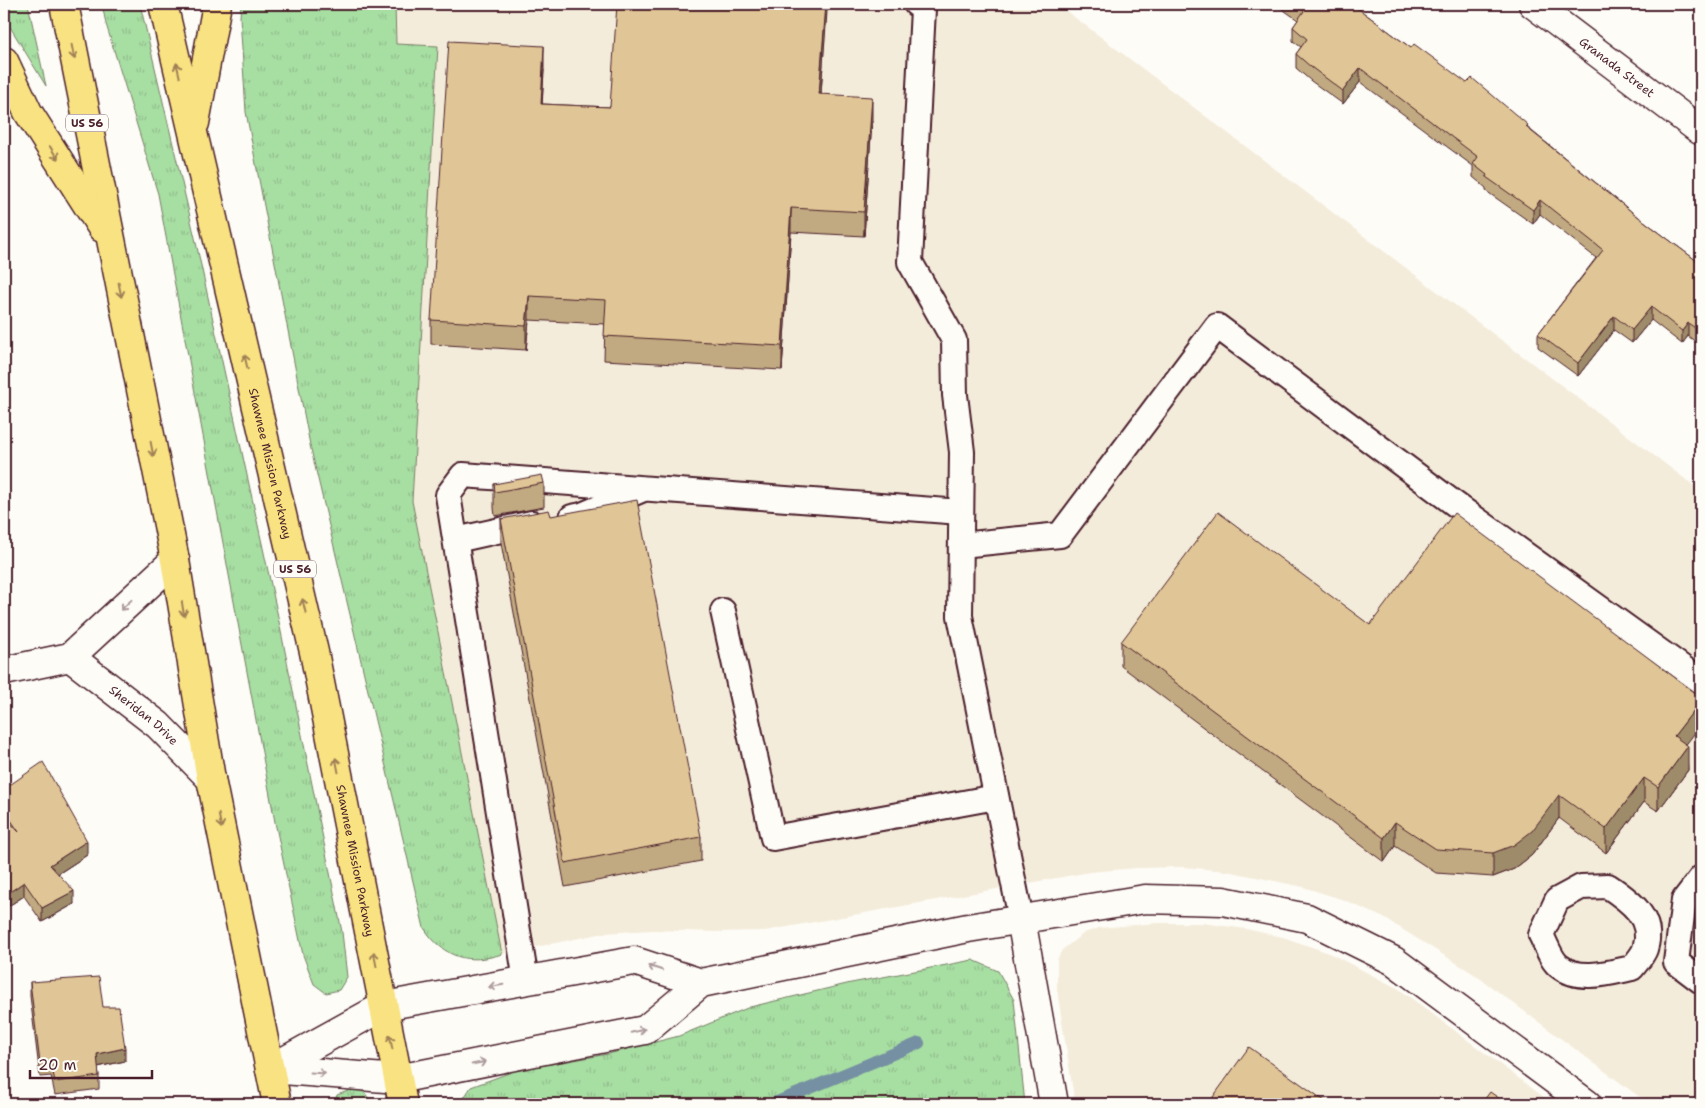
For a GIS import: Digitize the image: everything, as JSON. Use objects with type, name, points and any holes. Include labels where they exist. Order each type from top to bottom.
[{"type":"highway","name":"US 56","points":[[64,4],[175,560],[211,779],[277,1104]]},
{"type":"highway","name":"Shawnee Mission Parkway","points":[[163,4],[314,652],[401,1091]]},
{"type":"highway","points":[[193,134],[217,4]]},
{"type":"highway","points":[[4,61],[28,112],[111,242]]},
{"type":"street","name":"Granada Street","points":[[1533,4],[1700,126]]},
{"type":"street","points":[[4,671],[70,657],[175,560]]},
{"type":"street","name":"Sheridan Drive","points":[[70,657],[158,725],[211,779]]},
{"type":"street","points":[[270,1069],[401,1091],[645,1030],[701,983],[958,930],[1145,899],[1223,901],[1308,918],[1394,961],[1587,1104]]},
{"type":"street","points":[[1021,919],[1054,1104]]},
{"type":"street","points":[[270,1069],[384,1006],[634,961],[701,983]]},
{"type":"lane","points":[[916,4],[922,8],[910,262],[954,340],[955,395],[962,452],[960,616],[1021,919]]},
{"type":"lane","points":[[960,545],[1060,535],[1217,326],[1455,504],[1701,681]]},
{"type":"lane","points":[[526,981],[448,495],[463,475],[961,512]]},
{"type":"lane","points":[[456,540],[498,529],[582,515],[645,488]]},
{"type":"lane","points":[[723,610],[773,838],[996,797]]},
{"type":"lane","points":[[1701,878],[1684,900],[1676,962],[1701,981]]},
{"type":"lane","points":[[1608,886],[1633,903],[1646,923],[1645,948],[1632,968],[1599,975],[1574,974],[1558,965],[1541,935],[1556,900],[1581,887],[1608,886]]},
{"type":"lane","points":[[1646,923],[1682,920]]},
{"type":"shaded area","points":[[395,4],[1057,4],[1701,491],[1701,1104],[1649,1104],[1474,974],[1384,918],[1344,900],[1303,887],[1227,871],[1183,867],[1090,872],[765,931],[652,930],[604,933],[502,954],[412,501],[438,47],[396,44]]},
{"type":"shaded area","points":[[1157,923],[1203,923],[1246,929],[1283,937],[1329,953],[1399,989],[1553,1104],[1075,1104],[1057,990],[1057,960],[1062,950],[1084,933],[1099,928]]},
{"type":"green space","points":[[4,4],[28,4],[46,86],[4,17]]},
{"type":"green space","points":[[102,4],[140,4],[195,238],[277,612],[342,932],[347,977],[339,990],[326,993],[314,984],[303,955],[275,822],[158,194],[106,24]]},
{"type":"green space","points":[[241,4],[395,4],[396,44],[438,46],[412,501],[502,954],[478,959],[458,956],[440,946],[424,928],[310,445],[246,112],[240,17]]},
{"type":"green space","points":[[973,960],[998,971],[1014,1000],[1025,1104],[460,1104],[471,1087],[517,1070],[608,1054],[679,1036],[750,1007],[851,983]]},
{"type":"green space","points":[[354,1089],[364,1092],[373,1104],[334,1104],[337,1095]]},
{"type":"building","points":[[617,4],[826,4],[819,94],[872,97],[864,212],[791,208],[782,346],[604,336],[606,300],[529,296],[526,326],[431,320],[449,41],[544,46],[541,104],[610,107]]},
{"type":"building","points":[[1294,4],[1352,4],[1411,48],[1414,44],[1467,83],[1472,78],[1528,125],[1526,127],[1632,212],[1701,264],[1701,332],[1688,323],[1682,331],[1651,307],[1632,330],[1614,316],[1578,363],[1538,334],[1603,250],[1540,200],[1533,210],[1486,177],[1487,175],[1473,164],[1478,157],[1360,68],[1343,91],[1311,67],[1296,54],[1307,39],[1293,27],[1304,11]]},
{"type":"building","points":[[542,475],[544,483],[495,492],[494,484]]},
{"type":"building","points":[[637,500],[701,837],[565,863],[501,519],[549,510],[551,516]]},
{"type":"building","points":[[1218,512],[1370,625],[1454,513],[1701,697],[1701,701],[1674,736],[1688,746],[1658,787],[1644,778],[1606,829],[1559,795],[1532,831],[1514,845],[1493,853],[1436,849],[1395,822],[1384,838],[1121,642]]},
{"type":"building","points":[[43,762],[87,841],[50,865],[74,891],[42,908],[24,882],[4,896],[4,861],[8,858],[4,852],[4,816],[19,832],[4,810],[4,789]]},
{"type":"building","points":[[99,977],[103,1007],[119,1007],[125,1048],[97,1054],[99,1076],[55,1082],[51,1062],[40,1063],[30,982]]},
{"type":"building","points":[[1249,1047],[1329,1104],[1208,1104]]},
{"type":"building","points":[[1490,1092],[1507,1104],[1481,1104]]},
{"type":"waterway","points":[[772,1104],[919,1043]]}]
